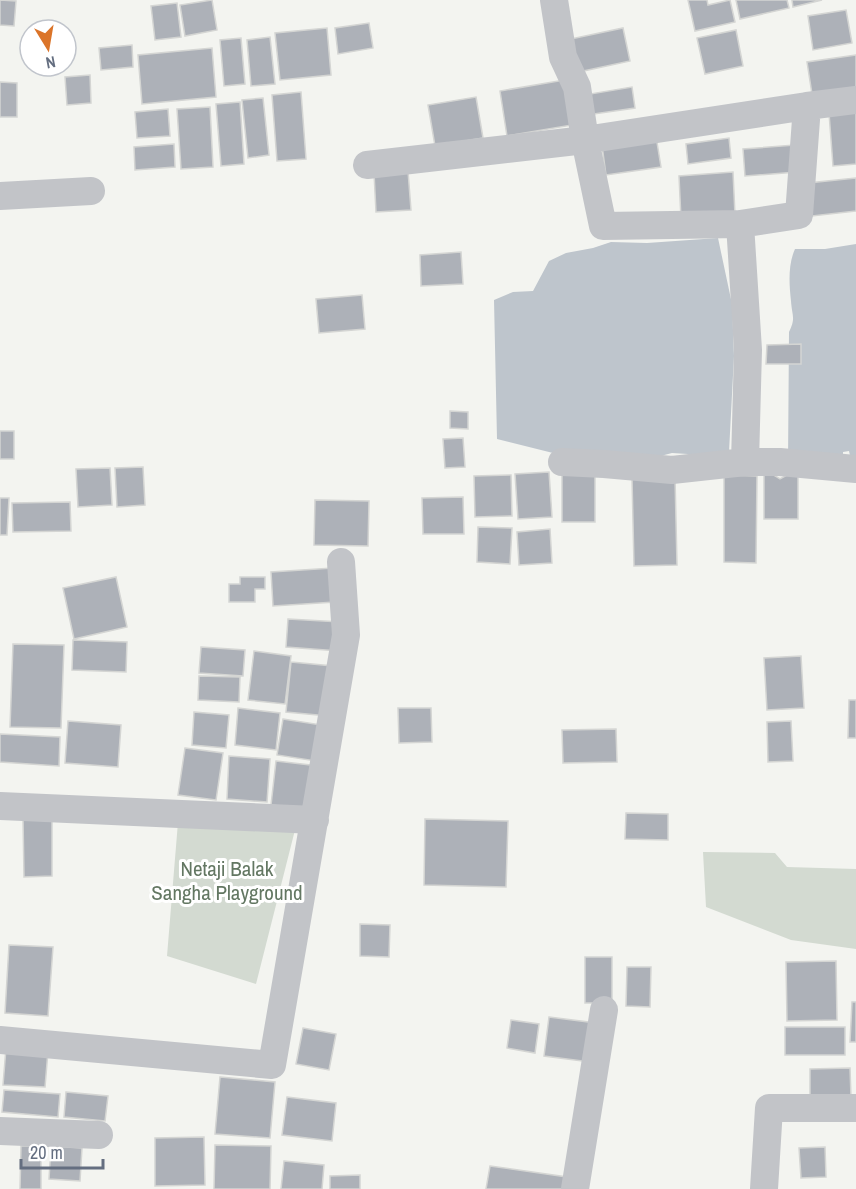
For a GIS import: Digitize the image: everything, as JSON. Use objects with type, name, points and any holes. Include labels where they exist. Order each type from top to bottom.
[{"type":"street","points":[[554,0],[563,57],[577,87],[585,140],[603,226],[740,224],[799,215],[807,106]]},
{"type":"street","points":[[367,165],[585,140],[856,100]]},
{"type":"street","points":[[0,196],[92,191]]},
{"type":"street","points":[[740,224],[748,350],[745,462]]},
{"type":"street","points":[[562,462],[672,470],[745,462],[780,462],[856,469]]},
{"type":"street","points":[[0,1040],[272,1065],[346,635],[341,562]]},
{"type":"street","points":[[0,806],[315,820]]},
{"type":"street","points":[[575,1189],[604,1010]]},
{"type":"street","points":[[764,1189],[769,1108],[856,1108]]},
{"type":"street","points":[[0,1131],[99,1135]]},
{"type":"green space","name":"Netaji Balak Sangha Playground","points":[[178,822],[296,826],[256,984],[167,956]]},
{"type":"green space","points":[[703,852],[775,853],[787,867],[856,869],[856,949],[791,940],[706,907]]},
{"type":"shaded area","points":[[718,238],[732,304],[734,356],[729,452],[703,455],[672,453],[649,459],[565,456],[497,439],[494,300],[513,292],[533,291],[549,261],[566,253],[611,242],[647,243]]},
{"type":"shaded area","points":[[856,244],[856,460],[851,460],[849,451],[843,452],[843,458],[788,463],[789,332],[793,317],[790,294],[791,261],[795,249],[825,249]]},
{"type":"building","points":[[0,0],[16,1],[14,26],[0,25]]},
{"type":"building","points":[[212,0],[217,30],[185,36],[180,5]]},
{"type":"building","points":[[688,0],[707,0],[708,5],[730,0],[735,22],[695,31]]},
{"type":"building","points":[[736,0],[787,0],[789,8],[740,19]]},
{"type":"building","points":[[792,0],[822,0],[793,7]]},
{"type":"building","points":[[177,3],[181,37],[155,40],[151,6]]},
{"type":"building","points":[[846,10],[852,43],[813,50],[808,16]]},
{"type":"building","points":[[369,23],[373,48],[338,54],[335,28]]},
{"type":"building","points":[[327,28],[331,75],[280,80],[275,33]]},
{"type":"building","points":[[623,28],[630,61],[574,73],[566,40]]},
{"type":"building","points":[[736,30],[743,66],[705,74],[697,38]]},
{"type":"building","points":[[270,37],[275,84],[251,86],[247,40]]},
{"type":"building","points":[[241,38],[245,84],[224,86],[220,40]]},
{"type":"building","points":[[132,45],[133,67],[101,70],[99,48]]},
{"type":"building","points":[[212,48],[216,97],[142,104],[138,55]]},
{"type":"building","points":[[856,55],[856,88],[812,94],[807,62]]},
{"type":"building","points":[[90,75],[91,103],[67,105],[65,78],[78,78],[78,76]]},
{"type":"building","points":[[570,79],[578,124],[507,136],[500,91]]},
{"type":"building","points":[[0,82],[17,83],[17,117],[0,117]]},
{"type":"building","points":[[632,87],[635,108],[587,115],[584,95]]},
{"type":"building","points":[[301,92],[306,159],[277,161],[272,95]]},
{"type":"building","points":[[476,97],[483,138],[435,146],[428,105]]},
{"type":"building","points":[[263,98],[269,155],[248,158],[242,100]]},
{"type":"building","points":[[240,102],[244,164],[221,166],[216,104]]},
{"type":"building","points":[[210,107],[213,167],[181,169],[177,109]]},
{"type":"building","points":[[168,109],[170,136],[137,138],[135,112]]},
{"type":"building","points":[[856,111],[856,164],[833,166],[829,113]]},
{"type":"building","points":[[655,130],[661,167],[606,175],[601,138]]},
{"type":"building","points":[[729,138],[731,158],[688,164],[686,144]]},
{"type":"building","points":[[174,144],[175,167],[135,170],[134,147]]},
{"type":"building","points":[[795,145],[797,172],[745,176],[743,149]]},
{"type":"building","points":[[408,171],[411,210],[376,212],[374,173]]},
{"type":"building","points":[[733,172],[735,215],[681,219],[679,176]]},
{"type":"building","points":[[856,178],[856,211],[812,216],[808,183]]},
{"type":"building","points":[[461,252],[463,284],[421,286],[420,255]]},
{"type":"building","points":[[362,295],[365,329],[319,333],[316,299]]},
{"type":"building","points":[[801,344],[801,364],[766,364],[767,345]]},
{"type":"building","points":[[450,411],[468,412],[468,429],[450,428]]},
{"type":"building","points":[[0,431],[14,431],[14,459],[0,459]]},
{"type":"building","points":[[463,438],[465,467],[445,468],[443,439]]},
{"type":"building","points":[[143,467],[145,505],[117,507],[115,468]]},
{"type":"building","points":[[110,468],[112,505],[78,507],[76,469]]},
{"type":"building","points":[[764,469],[780,479],[798,469],[798,519],[764,519]]},
{"type":"building","points":[[549,472],[552,517],[518,519],[515,474]]},
{"type":"building","points":[[562,474],[595,474],[595,522],[562,522]]},
{"type":"building","points":[[511,475],[512,516],[475,517],[474,476]]},
{"type":"building","points":[[724,475],[757,476],[756,563],[724,562]]},
{"type":"building","points":[[675,477],[677,565],[634,566],[632,478]]},
{"type":"building","points":[[463,497],[464,534],[423,534],[422,498]]},
{"type":"building","points":[[0,498],[9,498],[7,535],[0,535]]},
{"type":"building","points":[[315,500],[369,501],[368,546],[314,545]]},
{"type":"building","points":[[70,502],[71,531],[13,532],[12,503]]},
{"type":"building","points":[[478,527],[512,528],[510,564],[477,562]]},
{"type":"building","points":[[550,529],[552,563],[519,565],[517,532]]},
{"type":"building","points":[[333,568],[335,602],[273,606],[271,572]]},
{"type":"building","points":[[116,577],[127,627],[74,639],[63,588]]},
{"type":"building","points":[[240,577],[265,577],[265,589],[255,589],[255,602],[229,602],[229,584],[240,584]]},
{"type":"building","points":[[288,619],[341,622],[339,651],[286,647]]},
{"type":"building","points":[[73,640],[127,642],[126,672],[72,670]]},
{"type":"building","points":[[13,644],[64,645],[61,728],[10,727]]},
{"type":"building","points":[[201,647],[245,650],[243,676],[199,673]]},
{"type":"building","points":[[254,651],[291,656],[285,704],[248,700]]},
{"type":"building","points":[[801,656],[804,708],[767,710],[764,658]]},
{"type":"building","points":[[291,662],[333,666],[328,716],[286,712]]},
{"type":"building","points":[[199,676],[240,677],[239,702],[198,700]]},
{"type":"building","points":[[849,700],[856,700],[856,738],[848,738]]},
{"type":"building","points":[[238,708],[280,713],[276,750],[235,745]]},
{"type":"building","points":[[398,708],[431,708],[432,742],[399,743]]},
{"type":"building","points":[[194,712],[229,715],[226,748],[192,745]]},
{"type":"building","points":[[283,719],[328,726],[322,762],[277,755]]},
{"type":"building","points":[[68,721],[121,725],[118,767],[65,763]]},
{"type":"building","points":[[791,721],[793,761],[768,762],[767,722]]},
{"type":"building","points":[[616,729],[617,762],[563,763],[562,730]]},
{"type":"building","points":[[0,734],[60,737],[59,766],[0,762]]},
{"type":"building","points":[[185,748],[223,753],[216,800],[178,795]]},
{"type":"building","points":[[229,756],[270,759],[267,802],[227,799]]},
{"type":"building","points":[[276,761],[319,766],[314,810],[271,805]]},
{"type":"building","points":[[626,813],[668,814],[668,840],[625,839]]},
{"type":"building","points":[[23,818],[52,818],[52,876],[24,877]]},
{"type":"building","points":[[425,819],[508,821],[506,887],[424,885]]},
{"type":"building","points":[[360,924],[390,925],[389,957],[360,956]]},
{"type":"building","points":[[9,945],[53,947],[48,1016],[5,1013]]},
{"type":"building","points":[[585,957],[612,957],[612,1003],[585,1003]]},
{"type":"building","points":[[836,961],[837,1020],[787,1021],[786,962]]},
{"type":"building","points":[[627,967],[651,967],[650,1007],[626,1006]]},
{"type":"building","points":[[852,1002],[856,1002],[856,1042],[850,1042]]},
{"type":"building","points":[[549,1017],[596,1023],[590,1062],[544,1056]]},
{"type":"building","points":[[511,1020],[539,1024],[535,1053],[507,1048]]},
{"type":"building","points":[[785,1027],[845,1027],[845,1055],[785,1055]]},
{"type":"building","points":[[303,1028],[336,1034],[329,1070],[296,1064]]},
{"type":"building","points":[[6,1048],[48,1051],[45,1087],[3,1085]]},
{"type":"building","points":[[850,1068],[851,1097],[810,1099],[810,1069]]},
{"type":"building","points":[[220,1077],[275,1082],[270,1138],[215,1134]]},
{"type":"building","points":[[4,1090],[60,1094],[58,1117],[2,1112]]},
{"type":"building","points":[[66,1092],[108,1096],[105,1121],[64,1117]]},
{"type":"building","points":[[287,1097],[336,1103],[332,1141],[282,1135]]},
{"type":"building","points":[[204,1137],[205,1185],[155,1186],[155,1138]]},
{"type":"building","points":[[215,1145],[271,1146],[270,1189],[214,1189]]},
{"type":"building","points":[[21,1146],[41,1146],[41,1189],[20,1189]]},
{"type":"building","points":[[51,1146],[82,1148],[80,1181],[49,1179]]},
{"type":"building","points":[[825,1147],[826,1177],[801,1178],[799,1148]]},
{"type":"building","points":[[284,1161],[324,1165],[322,1189],[281,1189]]},
{"type":"building","points":[[490,1166],[567,1177],[566,1189],[486,1189]]},
{"type":"building","points":[[360,1175],[360,1189],[330,1189],[330,1176]]}]
